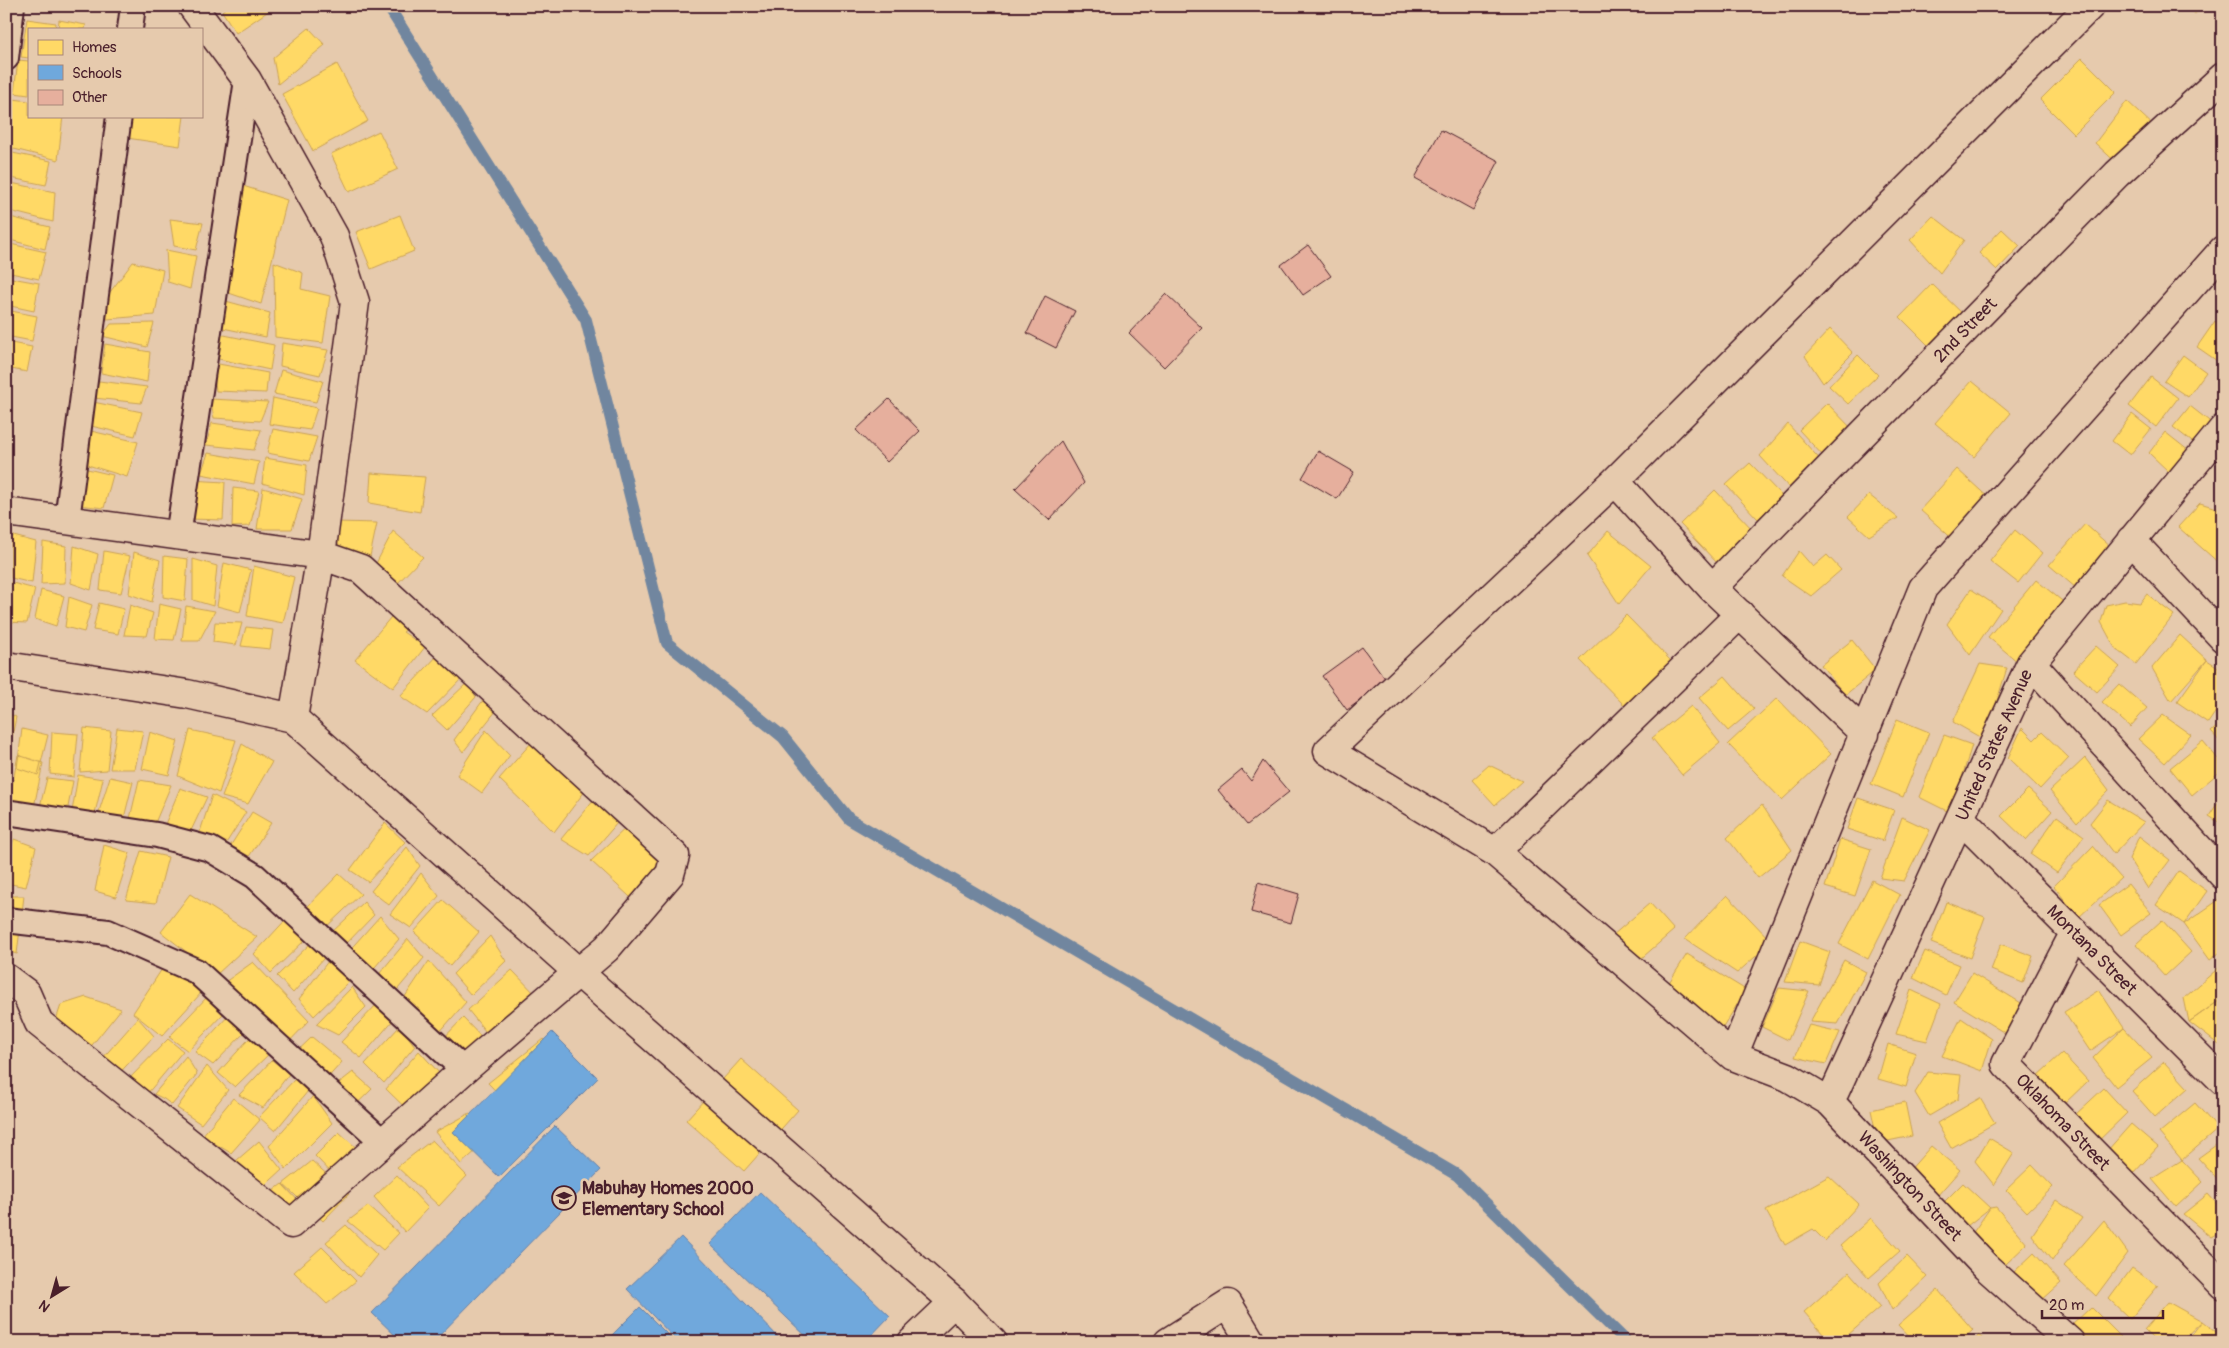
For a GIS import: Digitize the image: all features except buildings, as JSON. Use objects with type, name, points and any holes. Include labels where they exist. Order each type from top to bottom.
[{"type":"street","points":[[1865,734],[1712,588],[1614,481],[2090,6]]},
{"type":"street","points":[[187,7],[247,80],[334,236],[355,302],[321,555],[293,718]]},
{"type":"street","name":"2nd Street","points":[[1712,588],[2117,174],[2223,77]]},
{"type":"street","points":[[1733,1056],[1923,588],[2223,250]]},
{"type":"street","name":"United States Avenue","points":[[1830,1102],[2031,663],[2223,429]]},
{"type":"street","name":"Washington Street","points":[[1614,481],[1328,751],[1496,852],[1733,1056],[1788,1077],[1830,1102],[1986,1266],[2070,1342]]},
{"type":"street","points":[[6,512],[321,555],[361,569],[675,856],[670,874],[607,948],[464,1070],[291,1224],[39,1023],[26,993],[6,978]]},
{"type":"street","points":[[2131,540],[2223,638]]},
{"type":"street","points":[[1496,852],[1740,614]]},
{"type":"street","points":[[2031,663],[2223,875]]},
{"type":"street","points":[[6,666],[187,694],[293,718],[578,972],[954,1302],[993,1342]]},
{"type":"street","name":"Montana Street","points":[[1961,819],[2223,1081]]},
{"type":"street","name":"Oklahoma Street","points":[[2075,932],[2006,1064],[2223,1285]]},
{"type":"street","points":[[912,1342],[954,1302]]},
{"type":"street","points":[[1168,1342],[1228,1304],[1251,1342]]},
{"type":"lane","points":[[6,58],[12,6]]},
{"type":"lane","points":[[130,28],[133,6]]},
{"type":"lane","points":[[178,536],[247,80]]},
{"type":"lane","points":[[67,520],[119,118]]},
{"type":"lane","points":[[6,812],[156,835],[210,849],[255,876],[464,1070]]},
{"type":"lane","points":[[6,920],[108,932],[196,971],[383,1142]]},
{"type":"waterway","points":[[388,6],[586,320],[667,643],[783,737],[849,819],[1457,1175],[1627,1342]]},
{"type":"place","name":"Mabuhay Homes 2000 Elementary School","points":[[564,1198]]}]
